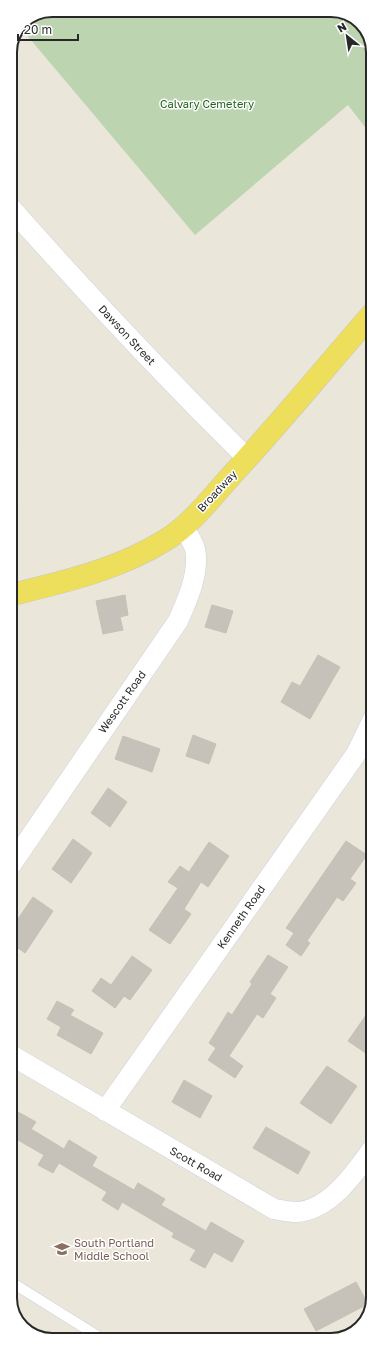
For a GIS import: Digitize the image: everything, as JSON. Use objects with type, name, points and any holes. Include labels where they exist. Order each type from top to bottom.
[{"type":"main road","name":"Broadway","points":[[17,591],[98,572],[147,551],[184,527],[248,458],[366,321]]},
{"type":"street","name":"Dawson Street","points":[[17,215],[65,269],[177,389],[248,458]]},
{"type":"street","name":"Wescott Road","points":[[17,856],[178,621],[192,588],[195,560],[195,549],[184,527]]},
{"type":"street","name":"Kenneth Road","points":[[104,1111],[356,754],[366,733]]},
{"type":"street","name":"Scott Road","points":[[17,1059],[104,1111],[274,1209],[296,1212],[314,1208],[342,1189],[366,1157]]},
{"type":"lane","points":[[17,1286],[93,1333]]},
{"type":"green space","name":"Calvary Cemetery","points":[[52,17],[333,17],[350,23],[359,31],[365,45],[366,52],[366,128],[348,105],[195,235],[24,32],[27,27],[39,20]]},
{"type":"building","points":[[125,595],[128,615],[120,617],[123,630],[103,634],[96,601]]},
{"type":"building","points":[[212,605],[233,611],[226,633],[205,627]]},
{"type":"building","points":[[318,655],[340,667],[310,719],[281,702],[292,682],[300,686]]},
{"type":"building","points":[[193,735],[216,744],[209,764],[186,756]]},
{"type":"building","points":[[123,736],[160,749],[152,772],[115,759]]},
{"type":"building","points":[[108,788],[127,802],[110,827],[91,813]]},
{"type":"building","points":[[73,839],[92,853],[71,883],[52,869]]},
{"type":"building","points":[[346,841],[366,854],[350,879],[356,883],[343,901],[337,897],[307,941],[310,943],[301,956],[286,945],[294,933],[286,928]]},
{"type":"building","points":[[209,842],[229,856],[208,887],[201,882],[184,909],[191,914],[170,944],[149,930],[178,888],[168,882],[180,866],[189,872]]},
{"type":"building","points":[[33,897],[53,911],[25,953],[17,947],[17,920]]},
{"type":"building","points":[[268,955],[288,967],[270,994],[276,998],[263,1018],[257,1014],[229,1056],[243,1066],[235,1078],[208,1060],[216,1048],[209,1043],[228,1012],[232,1015],[252,984],[250,982]]},
{"type":"building","points":[[132,956],[152,970],[130,1000],[124,996],[115,1008],[92,991],[101,978],[111,985]]},
{"type":"building","points":[[57,1001],[74,1010],[70,1015],[103,1033],[91,1054],[57,1035],[61,1027],[47,1019]]},
{"type":"building","points":[[366,1015],[366,1053],[348,1041]]},
{"type":"building","points":[[327,1066],[357,1086],[331,1124],[300,1103]]},
{"type":"building","points":[[184,1080],[212,1096],[200,1118],[172,1102]]},
{"type":"building","points":[[17,1111],[36,1122],[31,1129],[64,1149],[69,1140],[97,1157],[92,1166],[134,1190],[138,1183],[165,1199],[161,1205],[206,1231],[211,1222],[244,1241],[232,1262],[214,1252],[205,1268],[190,1260],[196,1250],[172,1237],[174,1233],[122,1202],[118,1210],[102,1200],[107,1192],[59,1163],[53,1173],[38,1165],[44,1155],[17,1139]]},
{"type":"building","points":[[266,1127],[310,1152],[298,1174],[253,1148]]},
{"type":"building","points":[[356,1282],[366,1300],[365,1305],[316,1331],[304,1309]]},
{"type":"place","name":"South Portland Middle School","points":[[62,1249]]}]
